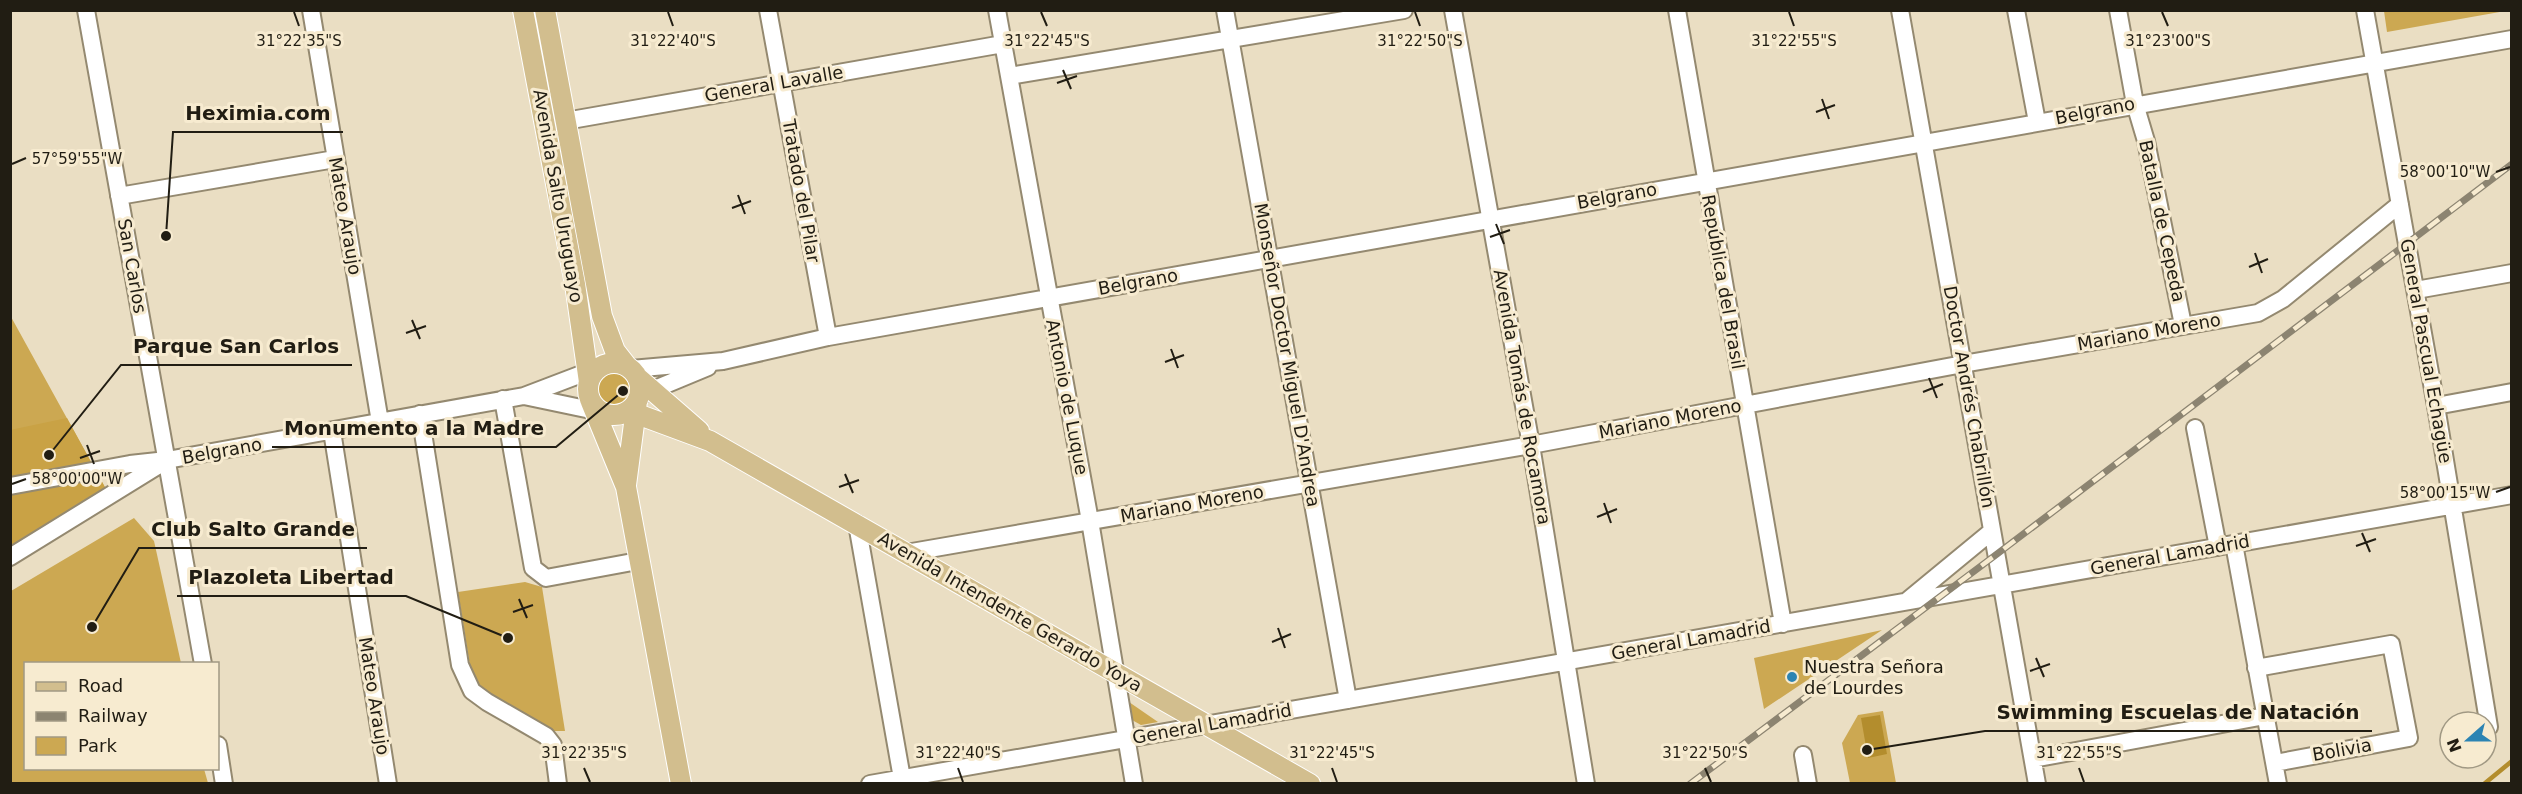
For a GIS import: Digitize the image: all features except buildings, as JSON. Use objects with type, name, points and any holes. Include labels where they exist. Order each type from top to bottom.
[{"type":"main road","name":"Avenida Salto Uruguayo","points":[[523,10],[595,391],[626,487],[681,783]]},
{"type":"main road","name":"Avenida Salto Uruguayo","points":[[545,10],[602,316],[615,351],[636,390],[626,487]]},
{"type":"main road","points":[[616,363],[636,390],[621,414],[595,391],[616,363]]},
{"type":"main road","name":"Avenida Intendente Gerardo Yoya","points":[[636,390],[710,441]]},
{"type":"main road","name":"Avenida Intendente Gerardo Yoya","points":[[636,390],[710,441],[1310,783]]},
{"type":"street","name":"San Carlos","points":[[86,10],[203,662]]},
{"type":"street","name":"Mateo Araujo","points":[[311,10],[380,422]]},
{"type":"street","name":"Tratado del Pilar","points":[[768,10],[828,337]]},
{"type":"street","name":"Antonio de Luque","points":[[997,10],[1090,522],[1134,783]]},
{"type":"street","name":"Monseñor Doctor Miguel D'Andrea","points":[[1225,10],[1348,700]]},
{"type":"street","points":[[1009,76],[1404,10]]},
{"type":"street","name":"Avenida Tomás de Rocamora","points":[[1453,10],[1531,445],[1586,783]]},
{"type":"street","name":"República del Brasil","points":[[1677,10],[1783,624]]},
{"type":"street","name":"Doctor Andrés Chabrillón","points":[[1900,10],[2037,783]]},
{"type":"street","points":[[2016,10],[2037,122]]},
{"type":"street","name":"Batalla de Cepeda","points":[[2118,10],[2135,104],[2146,141],[2183,326]]},
{"type":"street","name":"General Pascual Echagüe","points":[[2365,10],[2416,290],[2486,710]]},
{"type":"street","name":"Belgrano","points":[[636,390],[723,361],[828,337],[1923,141],[2511,39]]},
{"type":"street","name":"General Lavalle","points":[[544,125],[1003,44]]},
{"type":"street","points":[[119,196],[335,159]]},
{"type":"street","name":"Mariano Moreno","points":[[906,553],[1531,445],[1963,364],[2258,313],[2283,299],[2400,204]]},
{"type":"street","points":[[2416,290],[2511,273]]},
{"type":"street","name":"Belgrano","points":[[636,390],[723,361]]},
{"type":"street","name":"Belgrano","points":[[524,396],[595,391]]},
{"type":"street","name":"Belgrano","points":[[10,486],[503,399],[595,391]]},
{"type":"street","points":[[2436,406],[2511,392]]},
{"type":"street","points":[[503,399],[533,568],[546,578],[638,561]]},
{"type":"street","points":[[420,414],[460,665],[472,691],[486,702],[546,735],[553,745],[558,783]]},
{"type":"street","points":[[2195,428],[2256,668],[2278,783]]},
{"type":"street","name":"Mateo Araujo","points":[[332,431],[388,783]]},
{"type":"street","points":[[10,557],[167,460]]},
{"type":"street","name":"General Lamadrid","points":[[870,783],[902,781],[1127,739],[2511,495]]},
{"type":"street","points":[[857,524],[902,781]]},
{"type":"street","points":[[1907,601],[1992,531]]},
{"type":"street","name":"Bolivia","points":[[2256,668],[2391,644],[2409,738],[2275,763]]},
{"type":"street","points":[[2033,759],[2265,716]]},
{"type":"street","points":[[219,751],[224,783]]},
{"type":"street","points":[[1803,755],[1808,783]]},
{"type":"green space","points":[[2384,10],[2511,10],[2387,32],[2384,11]]},
{"type":"green space","points":[[10,315],[107,491],[10,549]]},
{"type":"green space","points":[[614,370],[627,375],[632,388],[627,401],[614,406],[601,401],[596,388],[601,375]]},
{"type":"green space","points":[[134,518],[154,541],[181,662],[24,662],[24,770],[204,770],[208,783],[11,783],[11,591]]},
{"type":"green space","points":[[525,582],[542,587],[565,731],[549,731],[473,685],[458,592]]},
{"type":"green space","points":[[1882,630],[1764,709],[1754,658]]},
{"type":"green space","points":[[1129,702],[1158,722],[1141,725],[1132,720]]},
{"type":"green space","points":[[1883,711],[1896,783],[1850,783],[1842,743],[1858,715]]},
{"type":"shaded area","points":[[67,418],[107,491],[10,549],[10,430]]},
{"type":"shaded area","points":[[1880,715],[1887,754],[1868,758],[1861,718]]},
{"type":"waterway","points":[[2484,784],[2512,761]]},
{"type":"railway","points":[[1690,784],[2512,164]]},
{"type":"place","name":"Heximia.com","points":[[166,236]]},
{"type":"place","name":"Monumento a la Madre","points":[[623,391]]},
{"type":"place","name":"Parque San Carlos","points":[[49,455]]},
{"type":"place","name":"Club Salto Grande","points":[[92,627]]},
{"type":"place","name":"Plazoleta Libertad","points":[[508,638]]},
{"type":"place","name":"Nuestra Señora de Lourdes","points":[[1792,677]]},
{"type":"place","name":"Swimming Escuelas de Natación","points":[[1867,750]]}]
